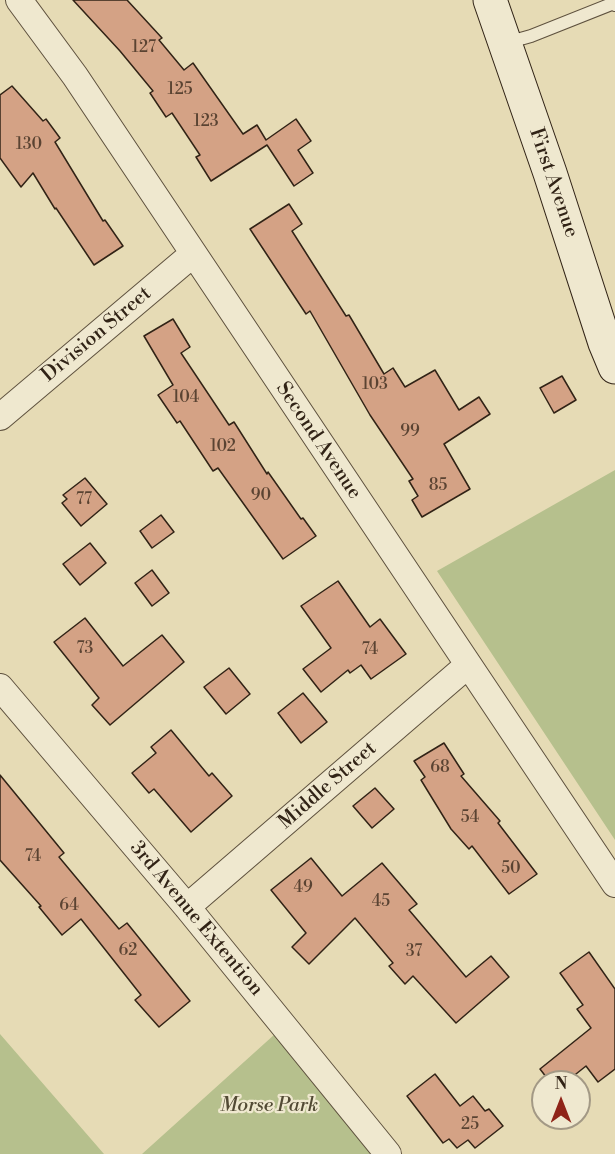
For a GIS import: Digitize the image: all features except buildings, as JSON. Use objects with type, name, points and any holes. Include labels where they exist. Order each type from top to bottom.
[{"type":"street","name":"Second Avenue","points":[[19,0],[75,76],[615,884]]},
{"type":"street","name":"First Avenue","points":[[490,0],[615,367]]},
{"type":"street","name":"Division Street","points":[[0,417],[194,254]]},
{"type":"street","name":"Middle Street","points":[[187,907],[468,665]]},
{"type":"street","name":"3rd Avenue Extention","points":[[0,687],[187,907],[388,1154]]},
{"type":"lane","points":[[505,44],[531,36],[614,2]]},
{"type":"green space","points":[[615,470],[615,840],[437,571]]},
{"type":"green space","points":[[0,1034],[104,1154],[0,1154]]},
{"type":"green space","name":"Morse Park","points":[[275,1034],[373,1154],[142,1154]]}]
